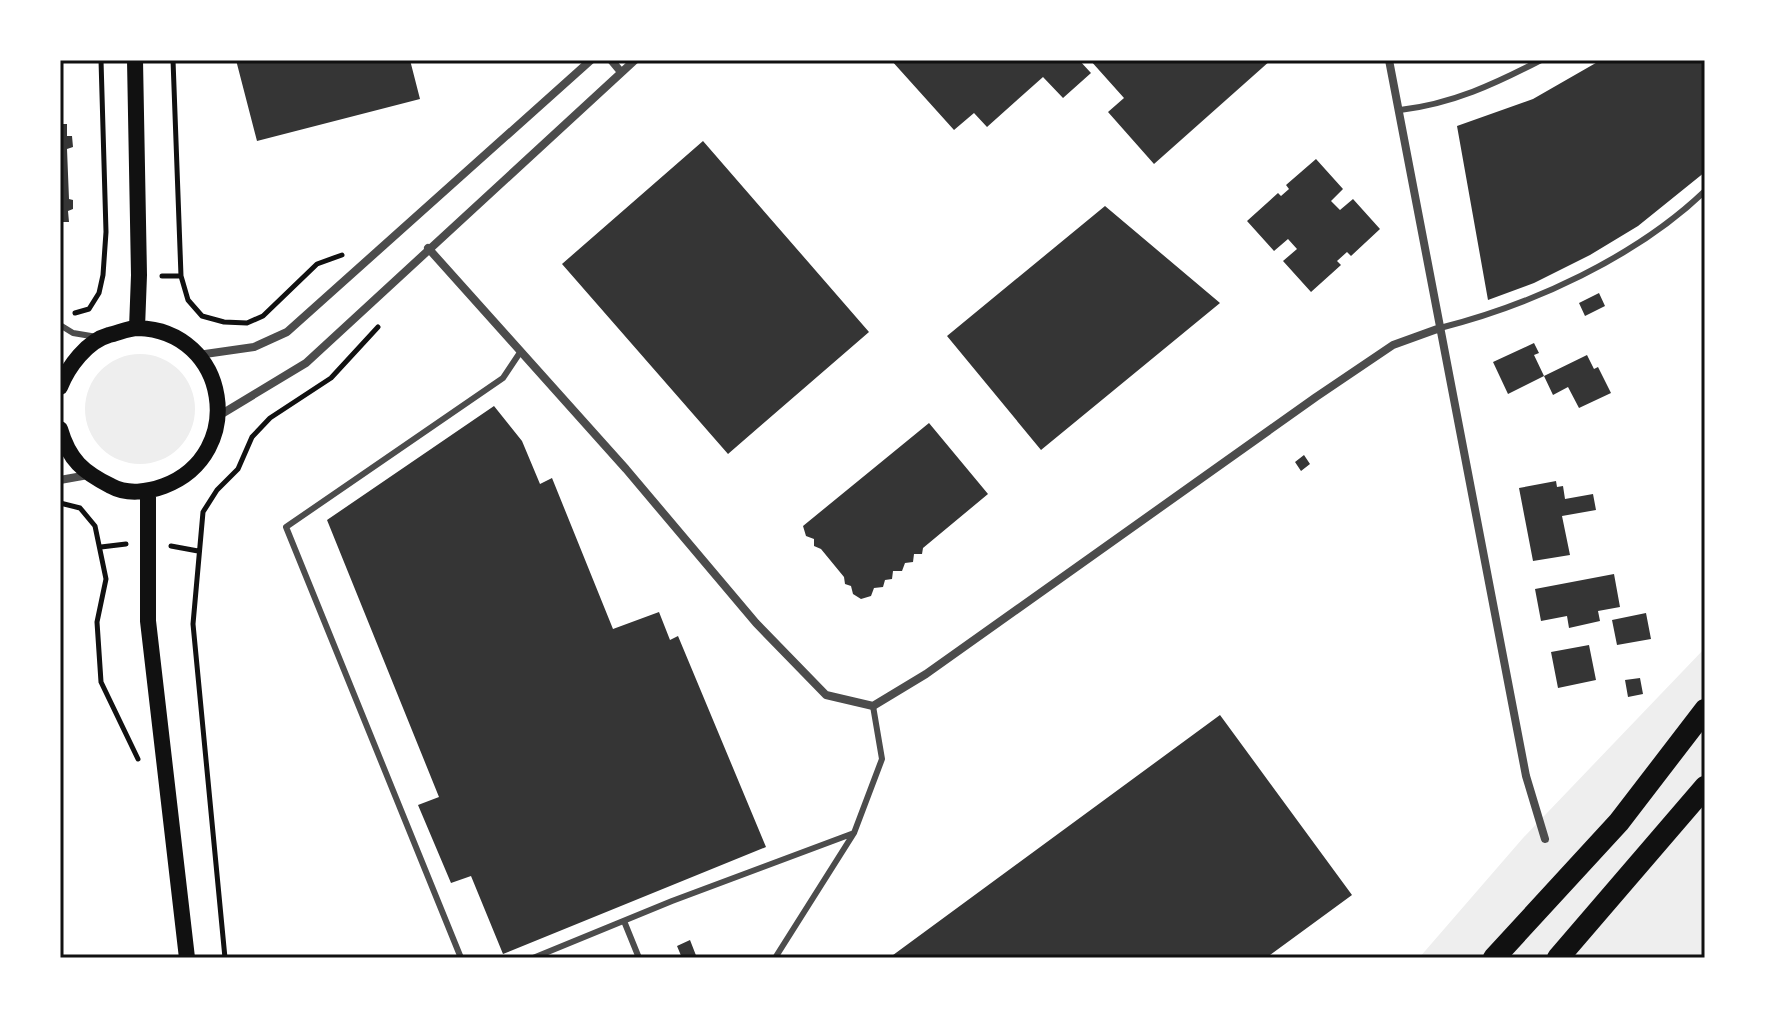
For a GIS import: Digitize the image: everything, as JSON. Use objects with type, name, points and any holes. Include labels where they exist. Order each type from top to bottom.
[{"type":"highway","points":[[1494,958],[1619,822],[1705,710]]},
{"type":"highway","points":[[1558,958],[1705,787]]},
{"type":"main road","points":[[135,60],[137,328]]},
{"type":"main road","points":[[60,387],[64,366],[101,337],[137,328],[170,335],[198,355],[215,382],[220,415],[209,451],[183,478],[148,492],[116,489],[88,475],[67,450],[60,429]]},
{"type":"main road","points":[[148,492],[148,621],[189,958]]},
{"type":"street","points":[[198,355],[254,347],[287,332],[591,60]]},
{"type":"street","points":[[611,60],[621,72]]},
{"type":"street","points":[[220,415],[306,363],[635,60]]},
{"type":"street","points":[[1389,60],[1526,776],[1545,839]]},
{"type":"street","points":[[428,248],[626,469],[756,623],[826,695],[873,706],[926,674],[1393,345],[1440,328]]},
{"type":"street","points":[[60,480],[88,475]]},
{"type":"lane","points":[[1400,110],[1421,108],[1485,89],[1541,60]]},
{"type":"lane","points":[[1440,328],[1531,299],[1593,268],[1684,211],[1705,191]]},
{"type":"lane","points":[[60,325],[73,333],[101,337]]},
{"type":"lane","points":[[461,958],[286,527],[503,378],[521,351]]},
{"type":"lane","points":[[775,958],[854,833],[882,759],[873,706]]},
{"type":"lane","points":[[533,958],[550,955],[624,921],[854,833]]},
{"type":"lane","points":[[624,921],[639,958]]},
{"type":"path","points":[[61,307],[75,313],[89,309],[99,293],[103,275],[106,232],[101,60]]},
{"type":"path","points":[[173,60],[181,276],[188,300],[202,316],[224,322],[247,323],[263,316],[317,264],[344,254]]},
{"type":"path","points":[[225,958],[193,624],[198,551],[203,512],[217,490],[238,469],[252,437],[270,418]]},
{"type":"path","points":[[60,503],[80,508],[95,526],[106,579],[97,622],[101,682],[138,757],[140,773]]},
{"type":"shaded area","points":[[140,354],[161,358],[179,370],[191,388],[195,409],[191,430],[179,448],[161,460],[140,464],[119,460],[101,448],[89,430],[85,409],[89,388],[101,370],[119,358]]},
{"type":"shaded area","points":[[1705,648],[1705,958],[1419,958],[1523,838]]},
{"type":"building","points":[[236,60],[410,60],[420,99],[257,141]]},
{"type":"building","points":[[891,60],[1079,60],[1091,73],[1063,98],[1043,77],[987,127],[974,113],[954,130]]},
{"type":"building","points":[[1090,60],[1271,60],[1154,164],[1108,112],[1124,98]]},
{"type":"building","points":[[1601,60],[1705,60],[1705,172],[1638,226],[1590,255],[1534,283],[1488,300],[1457,126],[1533,99]]},
{"type":"building","points":[[60,124],[67,124],[67,136],[72,136],[73,147],[67,149],[69,199],[73,200],[73,209],[68,211],[69,222],[60,222]]},
{"type":"building","points":[[703,141],[869,332],[728,454],[562,264]]},
{"type":"building","points":[[1316,159],[1343,189],[1331,201],[1340,210],[1353,199],[1380,229],[1351,256],[1347,252],[1337,261],[1341,265],[1311,292],[1283,261],[1297,249],[1288,239],[1274,251],[1247,221],[1278,193],[1281,196],[1289,189],[1286,185]]},
{"type":"building","points":[[1105,206],[1220,303],[1041,450],[947,336]]},
{"type":"building","points":[[1599,293],[1605,306],[1585,316],[1579,303]]},
{"type":"building","points":[[1534,343],[1539,353],[1534,355],[1544,376],[1508,394],[1493,362]]},
{"type":"building","points":[[1587,355],[1594,369],[1598,367],[1611,393],[1579,408],[1568,387],[1553,395],[1544,376]]},
{"type":"building","points":[[494,406],[522,441],[540,484],[552,478],[613,629],[659,612],[670,640],[678,636],[766,847],[503,954],[471,876],[451,883],[418,805],[439,797],[327,520]]},
{"type":"building","points":[[929,423],[988,494],[923,548],[922,554],[914,554],[913,562],[905,563],[902,571],[893,571],[892,579],[885,580],[883,587],[874,588],[871,596],[861,599],[853,594],[851,586],[845,584],[844,577],[821,549],[814,546],[814,539],[806,536],[803,526]]},
{"type":"building","points":[[1304,455],[1310,464],[1301,471],[1295,462]]},
{"type":"building","points":[[1556,481],[1557,487],[1563,486],[1565,499],[1593,494],[1596,510],[1562,516],[1570,555],[1533,561],[1519,488]]},
{"type":"building","points":[[1614,574],[1620,607],[1598,611],[1600,621],[1569,628],[1567,616],[1541,621],[1535,589]]},
{"type":"building","points":[[1646,613],[1651,639],[1617,645],[1612,620]]},
{"type":"building","points":[[1589,645],[1596,680],[1558,688],[1551,652]]},
{"type":"building","points":[[1640,678],[1643,694],[1628,697],[1625,680]]},
{"type":"building","points":[[1220,715],[1352,895],[1266,958],[889,958]]},
{"type":"building","points":[[690,940],[697,958],[682,958],[677,946]]}]
